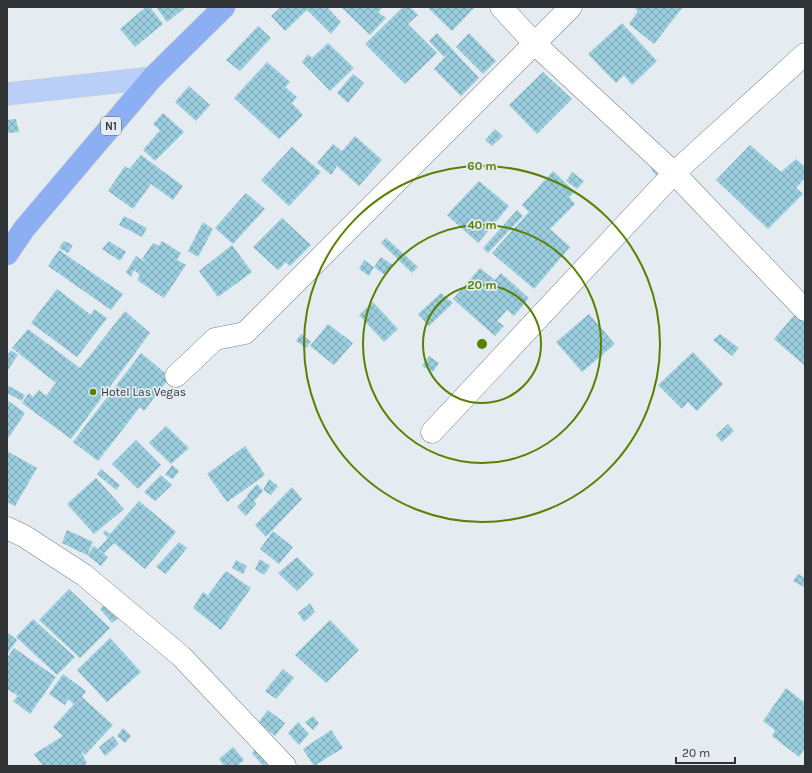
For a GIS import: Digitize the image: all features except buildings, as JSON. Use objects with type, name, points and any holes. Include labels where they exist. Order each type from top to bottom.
[{"type":"highway","name":"N1","points":[[7,254],[24,229],[152,78],[224,7]]},
{"type":"main road","points":[[7,94],[152,78]]},
{"type":"street","points":[[502,7],[535,44],[674,172],[805,310]]},
{"type":"street","points":[[176,376],[215,339],[245,333],[571,7]]},
{"type":"street","points":[[432,432],[674,172],[805,54]]},
{"type":"street","points":[[7,528],[24,536],[84,575],[181,656],[285,766]]},
{"type":"place","name":"Hotel Las Vegas","points":[[93,392]]}]
